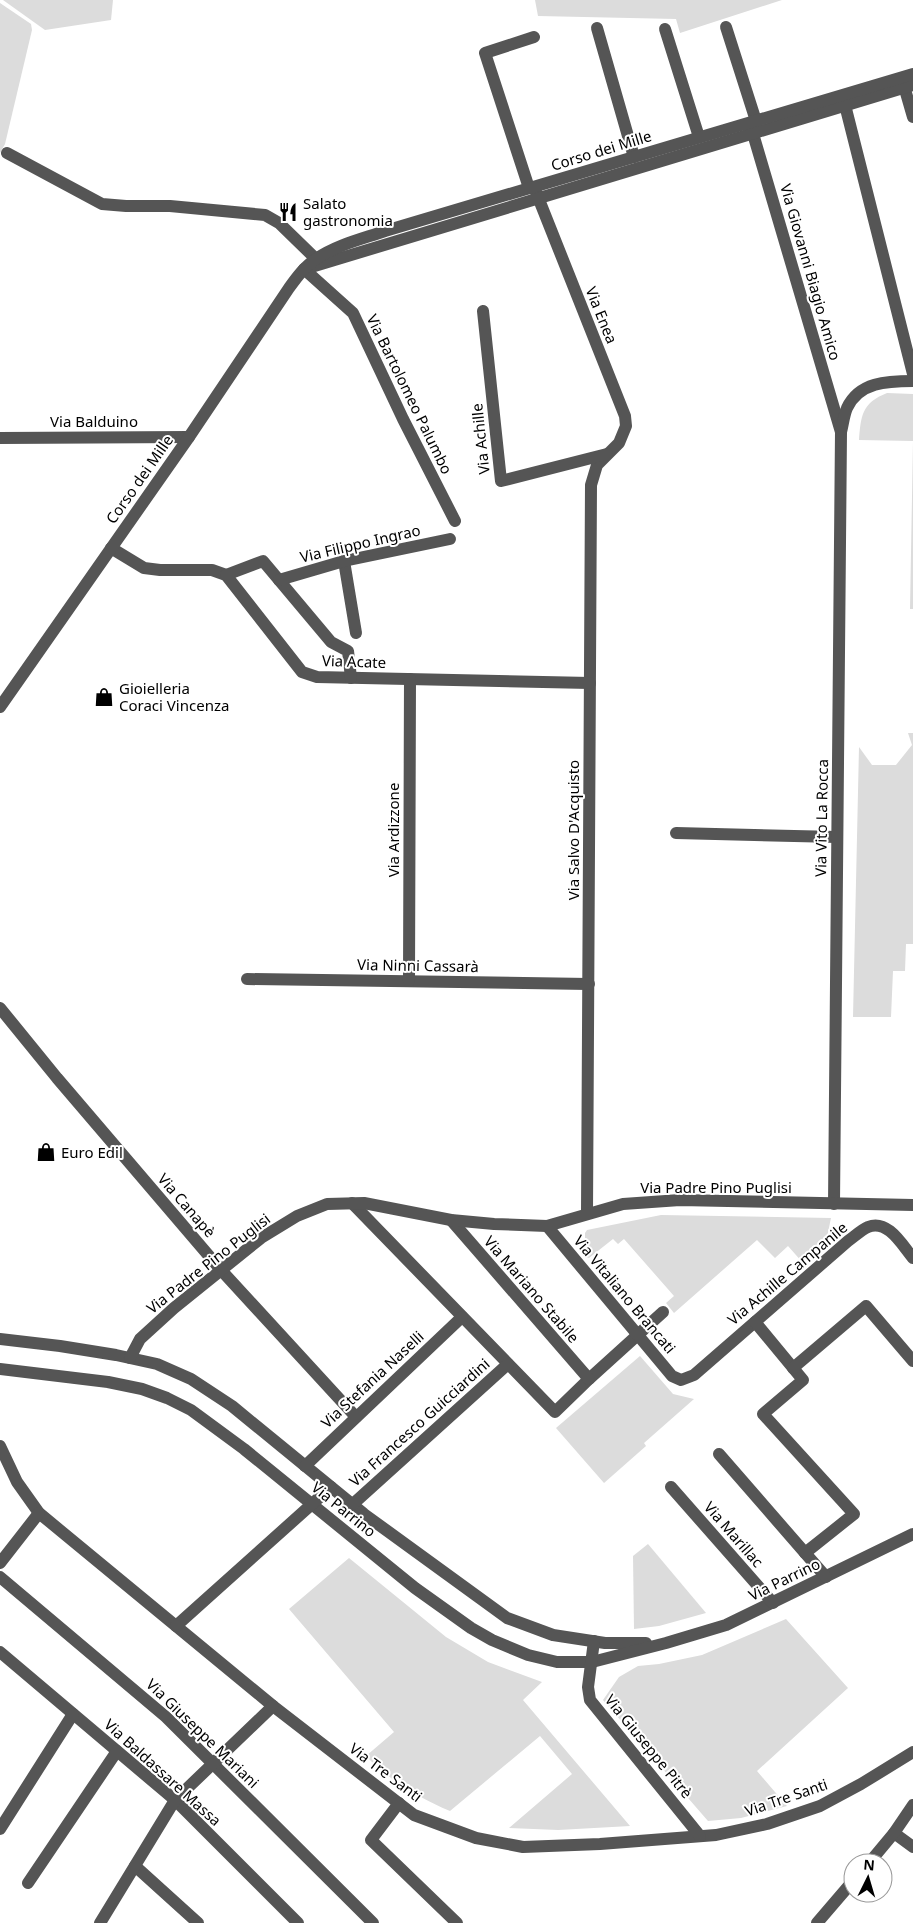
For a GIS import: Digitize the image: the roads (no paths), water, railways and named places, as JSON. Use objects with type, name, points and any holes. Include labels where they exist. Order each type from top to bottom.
[{"type":"street","name":"Via Giovanni Biagio Amico","points":[[726,27],[841,432]]},
{"type":"street","points":[[597,28],[634,157]]},
{"type":"street","points":[[665,29],[699,137]]},
{"type":"street","name":"Via Enea","points":[[534,37],[485,53],[534,191],[625,416],[626,426],[619,443],[610,453]]},
{"type":"street","name":"Corso dei Mille","points":[[0,706],[189,437],[289,288],[304,269],[316,259],[336,248],[386,231],[534,191],[753,125],[908,81]]},
{"type":"street","points":[[908,81],[913,117]]},
{"type":"street","points":[[844,100],[913,374]]},
{"type":"street","name":"Corso dei Mille","points":[[304,269],[362,253],[634,157],[699,137],[753,125]]},
{"type":"street","points":[[7,153],[102,204],[170,206],[265,215],[279,224],[316,259]]},
{"type":"street","name":"Via Bartolomeo Palumbo","points":[[304,269],[353,313],[403,419],[455,521]]},
{"type":"street","name":"Via Achille","points":[[483,311],[501,481],[610,453]]},
{"type":"street","points":[[841,432],[847,409],[856,394],[869,386],[891,381],[913,381]]},
{"type":"street","name":"Via Vito La Rocca","points":[[834,1204],[841,432]]},
{"type":"street","name":"Via Balduino","points":[[0,438],[189,437]]},
{"type":"street","name":"Via Salvo D'Acquisto","points":[[587,1214],[592,485],[597,465],[610,453]]},
{"type":"street","name":"Via Filippo Ingrao","points":[[279,580],[344,561],[450,539]]},
{"type":"street","points":[[111,548],[144,568],[160,570],[212,570],[226,575],[263,561],[331,642],[348,651],[351,678]]},
{"type":"street","points":[[344,561],[356,633]]},
{"type":"street","name":"Via Acate","points":[[226,575],[302,672],[317,677],[590,683]]},
{"type":"street","name":"Via Ardizzone","points":[[409,981],[410,679]]},
{"type":"street","points":[[676,833],[837,837]]},
{"type":"street","name":"Via Ninni Cassarà","points":[[248,979],[589,984]]},
{"type":"street","name":"Via Canapè","points":[[0,1008],[57,1078],[221,1270],[356,1417]]},
{"type":"street","name":"Via Padre Pino Puglisi","points":[[130,1358],[140,1338],[261,1238],[297,1216],[327,1204],[364,1203],[451,1220],[547,1226],[623,1204],[680,1200],[913,1205]]},
{"type":"street","points":[[352,1203],[555,1412],[588,1378],[662,1312]]},
{"type":"street","name":"Via Mariano Stabile","points":[[451,1220],[588,1378]]},
{"type":"street","name":"Via Achille Campanile","points":[[682,1380],[694,1375],[848,1241],[867,1228],[879,1225],[888,1229],[913,1258]]},
{"type":"street","name":"Via Vitaliano Brancati","points":[[547,1226],[672,1376],[682,1380]]},
{"type":"street","points":[[793,1368],[866,1306],[913,1361]]},
{"type":"street","name":"Via Stefania Naselli","points":[[305,1466],[462,1317]]},
{"type":"street","points":[[754,1322],[803,1380],[763,1414],[854,1514],[805,1553]]},
{"type":"street","name":"Via Parrino","points":[[0,1339],[60,1346],[130,1358],[157,1364],[191,1378],[232,1406],[353,1504],[507,1618],[553,1635],[605,1643],[666,1643]]},
{"type":"street","name":"Via Francesco Guicciardini","points":[[353,1504],[508,1364]]},
{"type":"street","name":"Via Parrino","points":[[0,1369],[108,1382],[142,1389],[167,1398],[191,1410],[244,1449],[414,1588],[471,1628],[492,1640],[528,1655],[557,1662],[592,1662],[726,1625],[913,1534]]},
{"type":"street","name":"Via Tre Santi","points":[[0,1446],[17,1482],[39,1513],[273,1706],[414,1815],[468,1834],[523,1847],[600,1844],[716,1835],[767,1824],[820,1806],[861,1784],[913,1752]]},
{"type":"street","points":[[719,1454],[826,1577]]},
{"type":"street","points":[[176,1626],[331,1487]]},
{"type":"street","name":"Via Marillac","points":[[671,1487],[773,1603]]},
{"type":"street","points":[[0,1563],[39,1513]]},
{"type":"street","name":"Via Giuseppe Mariani","points":[[0,1576],[166,1717],[374,1923]]},
{"type":"street","name":"Via Giuseppe Pitrè","points":[[594,1641],[588,1687],[590,1700],[700,1836]]},
{"type":"street","name":"Via Baldassare Massa","points":[[0,1652],[175,1800],[298,1923]]},
{"type":"street","points":[[100,1923],[175,1800],[273,1706]]},
{"type":"street","points":[[0,1829],[73,1714]]},
{"type":"street","points":[[28,1883],[117,1751]]},
{"type":"street","points":[[399,1803],[371,1840],[457,1923]]},
{"type":"street","points":[[878,1853],[894,1834],[913,1805]]},
{"type":"street","points":[[894,1834],[913,1847]]},
{"type":"street","points":[[135,1866],[198,1923]]},
{"type":"street","points":[[824,1920],[843,1894]]},
{"type":"place","name":"Salato gastronomia","points":[[288,212]]},
{"type":"place","name":"Gioielleria Coraci Vincenza","points":[[104,697]]},
{"type":"place","name":"Euro Edil","points":[[46,1152]]}]
